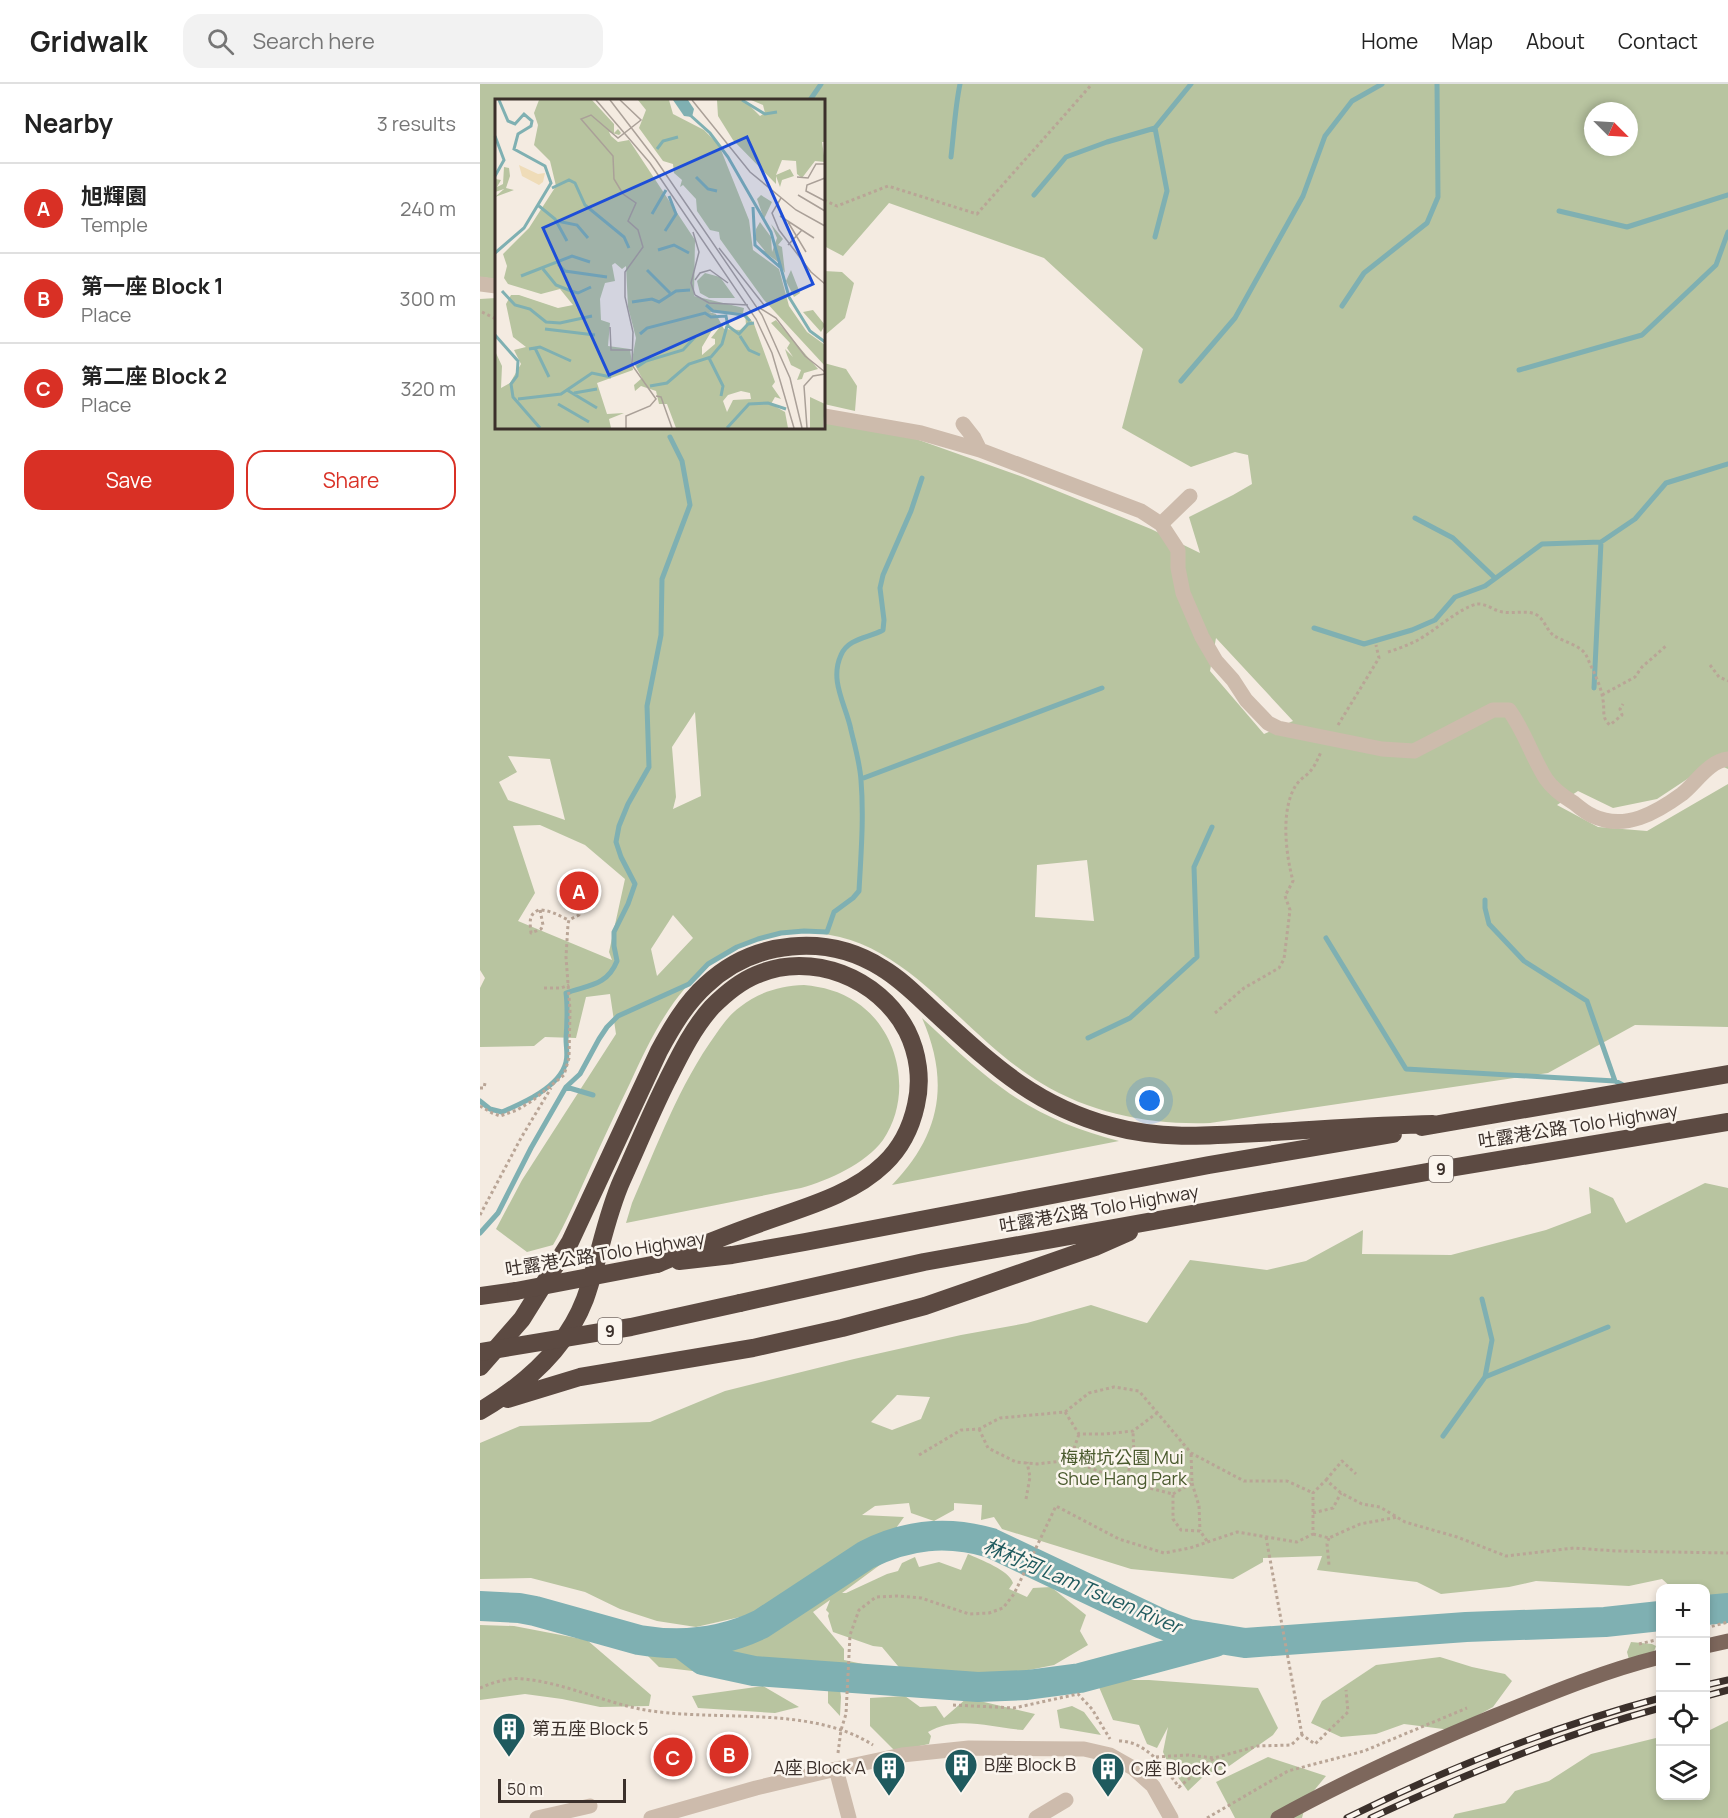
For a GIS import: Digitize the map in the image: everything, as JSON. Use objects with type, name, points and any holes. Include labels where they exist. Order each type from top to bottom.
[{"type":"highway","points":[[480,1366],[522,1319],[570,1242],[659,1051],[685,1009],[704,986],[724,970],[747,957],[772,949],[798,945],[824,946],[849,952],[873,962],[895,976],[984,1057],[1016,1082],[1066,1110],[1113,1127],[1161,1135],[1194,1136],[1432,1124]]},
{"type":"highway","points":[[484,1409],[530,1377],[549,1359],[575,1320],[585,1298],[614,1197],[673,1069],[703,1018],[731,990],[755,975],[772,969],[792,966],[823,968],[849,976],[873,990],[889,1004],[902,1022],[917,1057],[918,1099],[913,1120],[896,1151],[885,1164],[855,1186],[657,1264]]},
{"type":"highway","name":"吐露港公路 Tolo Highway","points":[[480,1296],[657,1264],[732,1255],[1209,1165],[1380,1137],[1432,1124],[1728,1074]]},
{"type":"highway","name":"吐露港公路 Tolo Highway","points":[[480,1352],[631,1327],[924,1262],[1428,1172],[1728,1122]]},
{"type":"highway","points":[[484,1409],[529,1392],[580,1377],[780,1343],[925,1306],[1095,1247],[1155,1220]]},
{"type":"main road","points":[[1710,1645],[1728,1641]]},
{"type":"main road","points":[[1278,1818],[1336,1787],[1475,1725],[1570,1685],[1656,1658]]},
{"type":"street","points":[[480,284],[495,286]]},
{"type":"street","points":[[825,416],[921,433],[980,450],[1141,511],[1161,524],[1178,549],[1183,593],[1202,637],[1216,661],[1233,680],[1246,700],[1268,723],[1278,728],[1382,749],[1414,751],[1493,710],[1509,710],[1519,724],[1547,781],[1564,797],[1593,817],[1614,822],[1639,820],[1666,806],[1689,789],[1703,773],[1721,759],[1728,759]]},
{"type":"street","points":[[963,424],[980,450]]},
{"type":"street","points":[[1161,524],[1190,496]]},
{"type":"street","points":[[651,1818],[756,1788],[836,1769],[902,1755],[969,1748],[1084,1749],[1110,1755],[1133,1768],[1153,1786],[1172,1818]]},
{"type":"street","points":[[836,1769],[849,1818]]},
{"type":"street","points":[[1036,1818],[1066,1800]]},
{"type":"street","points":[[537,1818],[590,1806]]},
{"type":"path","points":[[825,200],[837,206],[888,186],[976,214],[1092,84]]},
{"type":"path","points":[[482,312],[495,318]]},
{"type":"path","points":[[1388,652],[1419,640],[1466,609],[1478,604],[1502,612],[1530,613],[1538,615],[1550,633],[1586,654],[1602,695],[1606,722],[1610,725],[1622,715],[1620,709],[1623,704]]},
{"type":"path","points":[[1335,730],[1379,658],[1376,645]]},
{"type":"path","points":[[1602,695],[1628,682],[1667,645]]},
{"type":"path","points":[[1710,665],[1719,677],[1728,681]]},
{"type":"path","points":[[1215,1013],[1244,988],[1279,968],[1284,959],[1290,910],[1285,896],[1293,881],[1287,858],[1287,812],[1294,788],[1311,770],[1321,752]]},
{"type":"path","points":[[569,920],[579,915],[581,891],[574,887]]},
{"type":"path","points":[[540,910],[543,925],[541,929],[531,933],[531,916],[540,910],[550,911],[569,920]]},
{"type":"path","points":[[525,915],[531,916]]},
{"type":"path","points":[[480,1106],[500,1116],[517,1110],[551,1087],[564,1075],[568,1066],[570,1010],[566,957],[569,920]]},
{"type":"path","points":[[544,988],[569,987]]},
{"type":"path","points":[[480,1088],[484,1088],[485,1083]]},
{"type":"path","points":[[480,1215],[551,1087]]},
{"type":"path","points":[[919,1455],[961,1430],[979,1429],[1000,1418],[1065,1412],[1089,1393],[1114,1387],[1139,1391],[1191,1453],[1244,1481],[1287,1481],[1313,1494]]},
{"type":"path","points":[[1065,1412],[1079,1434]]},
{"type":"path","points":[[1079,1434],[1133,1431],[1157,1413]]},
{"type":"path","points":[[979,1429],[988,1448],[1016,1462],[1037,1464],[1070,1460],[1129,1483],[1173,1494],[1192,1483]]},
{"type":"path","points":[[1129,1483],[1129,1465],[1134,1455],[1133,1431]]},
{"type":"path","points":[[1070,1460],[1079,1434]]},
{"type":"path","points":[[1191,1453],[1192,1483],[1199,1506],[1200,1531],[1207,1541]]},
{"type":"path","points":[[1313,1534],[1313,1494],[1342,1461],[1356,1474]]},
{"type":"path","points":[[1026,1499],[1029,1477],[1027,1462]]},
{"type":"path","points":[[1326,1480],[1341,1493],[1362,1504],[1380,1507],[1405,1522],[1457,1537],[1506,1556],[1574,1548],[1728,1553]]},
{"type":"path","points":[[1313,1513],[1333,1508],[1341,1493]]},
{"type":"path","points":[[1173,1494],[1173,1520],[1181,1530],[1200,1531]]},
{"type":"path","points":[[836,1769],[841,1730],[846,1714],[850,1635],[859,1610],[876,1597],[921,1598],[969,1614],[989,1613],[1003,1608],[1014,1593],[1056,1506],[1119,1539],[1164,1553],[1190,1548],[1237,1532],[1298,1542],[1313,1534],[1329,1538],[1359,1524],[1398,1517]]},
{"type":"path","points":[[1266,1537],[1302,1736],[1315,1744],[1348,1713],[1346,1690]]},
{"type":"path","points":[[1329,1538],[1327,1544],[1329,1565]]},
{"type":"path","points":[[1710,1627],[1728,1622]]},
{"type":"path","points":[[1634,1646],[1656,1639]]},
{"type":"path","points":[[480,1688],[495,1681],[523,1678],[640,1709],[806,1721],[861,1737],[873,1745]]},
{"type":"path","points":[[953,1705],[1014,1708],[1078,1694],[1092,1709],[1110,1740],[1127,1741],[1156,1757],[1179,1787],[1214,1758]]},
{"type":"path","points":[[1207,1818],[1288,1771],[1364,1751],[1472,1706]]},
{"type":"path","points":[[1156,1757],[1188,1755],[1214,1758],[1258,1746],[1291,1745],[1302,1736]]},
{"type":"green space","points":[[480,84],[1728,84],[1728,769],[1713,762],[1657,799],[1613,808],[1578,791],[1557,805],[1598,827],[1647,831],[1728,784],[1728,1027],[1635,1025],[1548,1073],[1210,1123],[1166,1122],[1101,1110],[1060,1094],[1041,1083],[1008,1060],[919,980],[888,958],[854,941],[816,933],[774,936],[737,948],[715,961],[704,969],[677,998],[649,1044],[553,1245],[527,1252],[496,1229],[522,1180],[616,1034],[610,994],[586,997],[576,1038],[545,1037],[534,1046],[480,1047],[480,988],[485,978],[480,970],[480,299],[495,298],[495,429],[825,429],[825,422],[902,434],[1023,477],[1151,529],[1200,553],[1189,517],[1252,484],[1248,455],[1235,452],[1191,467],[1122,428],[1143,349],[1044,258],[889,203],[843,256],[825,247],[825,99],[495,99],[495,279],[480,277]],"holes":[[[1216,638],[1293,721],[1264,734],[1210,671]],[[695,712],[701,796],[673,809],[676,797],[672,747]],[[508,756],[550,759],[565,820],[508,800],[499,782],[517,772]],[[540,825],[585,845],[625,879],[609,952],[612,960],[518,921],[535,893],[513,826]],[[1087,860],[1094,921],[1035,917],[1037,865]],[[673,915],[693,938],[657,976],[651,949]]]},
{"type":"green space","points":[[825,271],[842,272],[854,283],[845,318],[825,335]]},
{"type":"green space","points":[[825,363],[846,369],[857,386],[855,411],[825,404]]},
{"type":"green space","points":[[804,985],[831,990],[856,1002],[871,1014],[892,1047],[897,1065],[898,1104],[883,1140],[857,1164],[812,1185],[626,1223],[632,1203],[680,1095],[721,1027],[736,1010],[755,997],[778,988]]},
{"type":"green space","points":[[922,1018],[981,1072],[1029,1106],[1088,1132],[1119,1141],[892,1185],[909,1166],[921,1146],[936,1106],[938,1086],[936,1064],[931,1041]]},
{"type":"green space","name":"梅樹坑公園 Mui Shue Hang Park","points":[[1705,1183],[1728,1188],[1728,1594],[1710,1596],[1710,1584],[1668,1584],[1662,1579],[1629,1586],[1536,1581],[1509,1587],[1441,1594],[1417,1582],[1317,1570],[1322,1556],[1263,1558],[1263,1562],[1233,1579],[1131,1569],[1002,1529],[994,1517],[981,1520],[982,1505],[954,1503],[954,1510],[934,1521],[911,1513],[909,1503],[875,1506],[862,1515],[904,1517],[891,1535],[830,1565],[791,1593],[749,1615],[696,1627],[657,1621],[620,1609],[585,1592],[531,1578],[480,1579],[480,1443],[520,1426],[650,1422],[725,1391],[854,1359],[1027,1323],[1091,1305],[1147,1323],[1190,1260],[1267,1270],[1306,1261],[1363,1230],[1362,1254],[1451,1255],[1546,1230],[1591,1213],[1589,1187],[1613,1198],[1626,1223]],"holes":[[[897,1395],[930,1397],[921,1419],[892,1430],[871,1422]]]},
{"type":"green space","points":[[896,1553],[842,1593],[898,1571],[902,1563],[915,1557],[919,1567],[939,1562],[961,1570],[968,1554],[1006,1574],[1013,1583],[1009,1589],[1027,1597],[1033,1588],[1051,1587],[1086,1615],[1080,1631],[1088,1645],[1054,1665],[1019,1672],[946,1675],[903,1672],[882,1647],[833,1632],[829,1613],[826,1610],[830,1600],[813,1612],[844,1649],[844,1660],[891,1670],[895,1695],[840,1689],[840,1716],[828,1703],[828,1687],[659,1667],[645,1653],[705,1650],[743,1643],[873,1559]]},
{"type":"green space","points":[[480,1625],[514,1626],[587,1640],[651,1695],[649,1706],[600,1707],[525,1694],[480,1700]]},
{"type":"green space","points":[[1631,1642],[1656,1646],[1652,1657],[1631,1667],[1627,1652]]},
{"type":"green space","points":[[1440,1657],[1505,1674],[1512,1681],[1493,1707],[1451,1730],[1404,1724],[1376,1734],[1341,1737],[1311,1723],[1322,1701],[1376,1665]]},
{"type":"green space","points":[[1096,1680],[1149,1680],[1258,1688],[1278,1728],[1273,1735],[1225,1769],[1207,1773],[1188,1791],[1169,1765],[1163,1752],[1168,1727],[1157,1748],[1147,1744],[1139,1725],[1113,1720]]},
{"type":"green space","points":[[763,1686],[799,1707],[775,1713],[698,1708],[692,1696]]},
{"type":"green space","points":[[905,1696],[920,1707],[936,1706],[944,1718],[967,1698],[1035,1714],[1023,1730],[963,1723],[951,1724],[928,1732],[931,1736],[929,1744],[895,1751],[870,1726],[870,1698]]},
{"type":"green space","points":[[1072,1706],[1084,1712],[1101,1735],[1060,1728],[1057,1710]]},
{"type":"green space","points":[[1728,1721],[1728,1818],[1453,1818],[1455,1814],[1505,1803],[1515,1791],[1549,1781],[1591,1754],[1656,1738],[1656,1800],[1710,1800],[1710,1730]]},
{"type":"green space","points":[[1268,1757],[1326,1776],[1307,1799],[1302,1818],[1235,1818],[1216,1782]]},
{"type":"waterway","points":[[811,99],[821,84]]},
{"type":"waterway","points":[[951,157],[960,84]]},
{"type":"waterway","points":[[1155,237],[1167,191],[1155,128],[1191,84]]},
{"type":"waterway","points":[[1181,381],[1235,318],[1303,196],[1325,136],[1352,101],[1382,84]]},
{"type":"waterway","points":[[1342,306],[1364,273],[1427,223],[1438,197],[1437,84]]},
{"type":"waterway","points":[[1034,195],[1066,157],[1155,128]]},
{"type":"waterway","points":[[1559,211],[1627,227],[1728,195]]},
{"type":"waterway","points":[[1519,370],[1642,335],[1716,265],[1728,232]]},
{"type":"waterway","points":[[480,1101],[490,1109],[502,1112],[540,1093],[556,1079],[567,1059],[566,993],[602,980],[613,969],[617,961],[614,932],[635,884],[616,842],[619,826],[628,804],[649,767],[647,706],[661,635],[662,579],[690,505],[682,461],[670,437]]},
{"type":"waterway","points":[[1314,628],[1364,644],[1412,630],[1435,620],[1455,597],[1485,586],[1542,544],[1601,542],[1635,519],[1666,483],[1728,464]]},
{"type":"waterway","points":[[480,1233],[498,1213],[531,1148],[566,1087],[580,1074],[599,1039],[618,1016],[689,984],[708,964],[737,947],[781,933],[827,932],[834,912],[859,891],[862,794],[857,755],[838,684],[838,665],[844,649],[849,645],[883,630],[880,588],[883,575],[911,511],[922,478]]},
{"type":"waterway","points":[[1415,518],[1453,538],[1495,578]]},
{"type":"waterway","points":[[1594,688],[1601,542]]},
{"type":"waterway","points":[[861,779],[1102,688]]},
{"type":"waterway","points":[[1088,1038],[1130,1018],[1197,957],[1194,867],[1212,827]]},
{"type":"waterway","points":[[1485,900],[1489,924],[1524,961],[1587,1001],[1615,1081]]},
{"type":"waterway","points":[[1326,938],[1406,1069],[1615,1081],[1625,1086]]},
{"type":"waterway","points":[[566,1087],[593,1095]]},
{"type":"waterway","points":[[1482,1299],[1492,1340],[1485,1377]]},
{"type":"waterway","points":[[1443,1436],[1485,1377],[1608,1327]]},
{"type":"waterway","name":"林村河 Lam Tsuen River","points":[[480,1606],[535,1611],[639,1640],[670,1643],[701,1642],[731,1636],[761,1624],[866,1555],[881,1548],[927,1536],[959,1536],[991,1543],[1162,1624],[1189,1634],[1245,1643],[1466,1627],[1605,1622],[1656,1616]]},
{"type":"waterway","name":"林村河 Lam Tsuen River","points":[[1710,1610],[1728,1608]]},
{"type":"waterway","name":"林村河 Lam Tsuen River","points":[[682,1644],[703,1660],[754,1671],[978,1687],[1027,1685],[1080,1678],[1215,1642]]},
{"type":"railway","points":[[1710,1684],[1728,1680]]},
{"type":"railway","points":[[1710,1695],[1728,1690]]},
{"type":"railway","points":[[1347,1818],[1423,1782],[1501,1750],[1580,1722],[1656,1699]]},
{"type":"railway","points":[[1371,1818],[1442,1786],[1550,1743],[1656,1709]]},
{"type":"place","name":"旭輝園","points":[[579,891]]},
{"type":"place","name":"第一座 Block 1","points":[[729,1754]]},
{"type":"place","name":"第二座 Block 2","points":[[673,1757]]},
{"type":"place","name":"第五座 Block 5","points":[[509,1758]]},
{"type":"place","name":"B座 Block B","points":[[961,1794]]},
{"type":"place","name":"A座 Block A","points":[[889,1797]]},
{"type":"place","name":"C座 Block C","points":[[1108,1798]]}]
